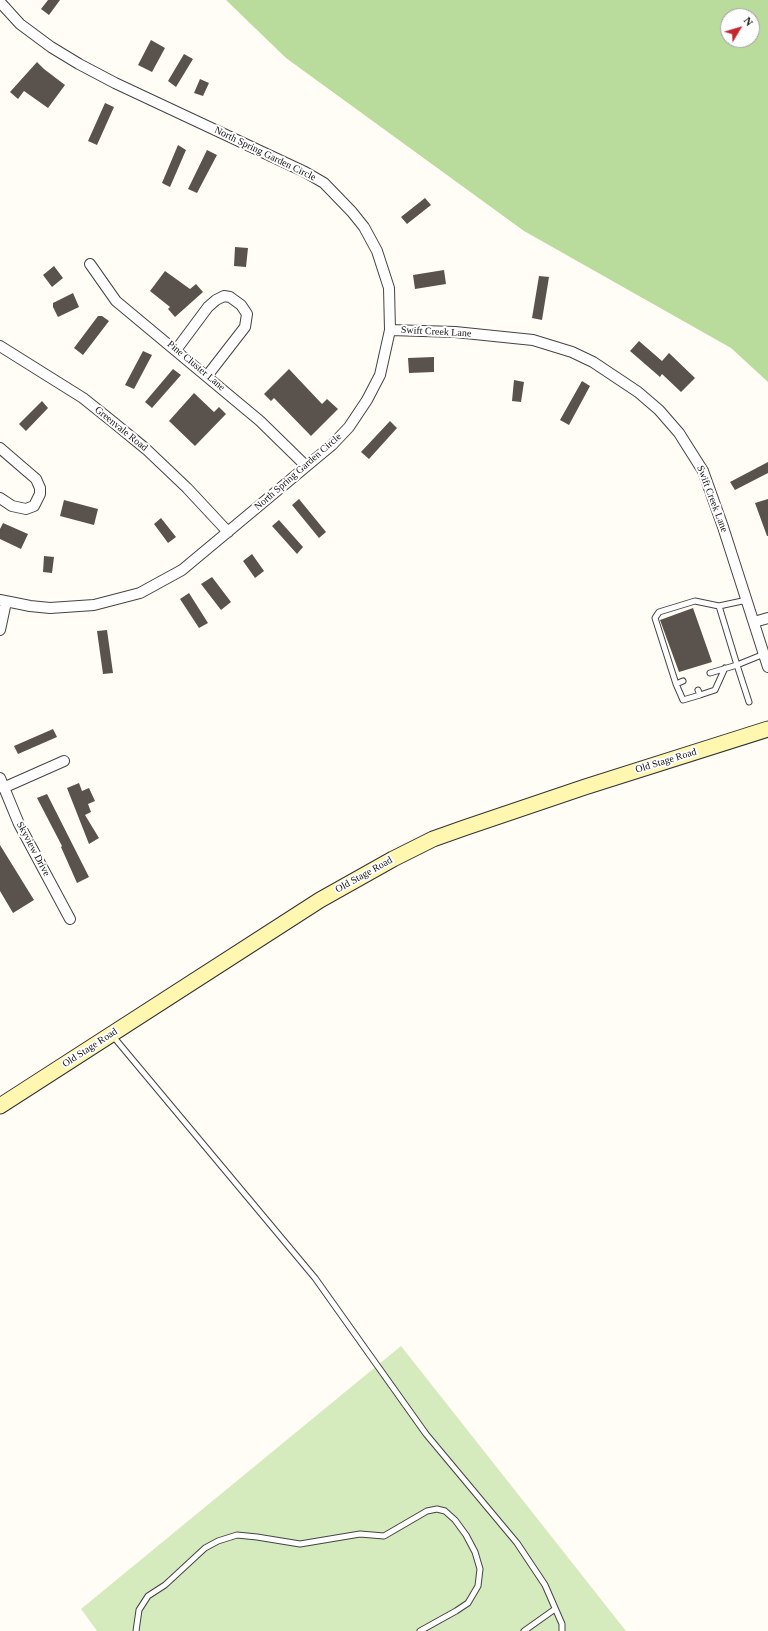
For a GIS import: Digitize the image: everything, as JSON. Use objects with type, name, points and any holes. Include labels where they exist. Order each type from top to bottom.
[{"type":"main road","name":"Old Stage Road","points":[[0,1106],[320,900],[393,859],[433,839],[585,787],[768,729]]},
{"type":"street","name":"North Spring Garden Circle","points":[[0,2],[20,24],[51,47],[79,64],[128,89],[305,172],[324,183],[364,226],[377,251],[389,288],[390,330],[380,375],[367,400],[349,427],[332,445],[182,570],[140,593],[94,605],[50,608],[3,601]]},
{"type":"street","name":"Pine Cluster Lane","points":[[90,264],[116,301],[260,421],[306,466]]},
{"type":"street","points":[[176,350],[208,307],[216,300],[224,296],[230,297],[241,305],[247,314],[245,327],[207,376]]},
{"type":"street","name":"Swift Creek Lane","points":[[390,330],[455,332],[533,340],[572,352],[593,362],[638,392],[659,410],[679,433],[703,471],[768,667]]},
{"type":"street","name":"Greenvale Road","points":[[0,346],[83,398],[146,449],[187,488],[228,532]]},
{"type":"street","points":[[0,448],[36,479],[40,488],[40,494],[34,506],[26,509],[12,506],[0,498]]},
{"type":"street","points":[[0,630],[3,601]]},
{"type":"street","points":[[754,622],[768,618]]},
{"type":"street","points":[[2,783],[64,761]]},
{"type":"street","name":"Skyview Drive","points":[[2,783],[19,824],[70,919]]},
{"type":"lane","points":[[725,668],[715,690],[699,692],[683,700],[676,684],[655,618],[659,612],[695,601],[719,606],[747,600]]},
{"type":"lane","points":[[719,606],[749,702]]},
{"type":"lane","points":[[710,673],[737,665],[764,654]]},
{"type":"lane","points":[[676,684],[683,681]]},
{"type":"lane","points":[[112,1034],[315,1278],[426,1434],[518,1543],[545,1585],[562,1624],[562,1631]]},
{"type":"lane","points":[[136,1631],[139,1610],[148,1596],[164,1585],[205,1548],[218,1541],[237,1535],[300,1544],[360,1534],[384,1536],[427,1511],[436,1509],[445,1511],[466,1535],[475,1552],[480,1569],[478,1586],[468,1603],[420,1631]]},
{"type":"lane","points":[[524,1631],[555,1609]]},
{"type":"green space","points":[[226,0],[768,0],[768,382],[731,348],[524,231],[286,58]]},
{"type":"green space","points":[[401,1346],[626,1631],[97,1631],[81,1609]]},
{"type":"building","points":[[48,0],[60,0],[49,15],[41,9]]},
{"type":"building","points":[[151,40],[165,48],[152,72],[138,65]]},
{"type":"building","points":[[184,54],[193,59],[176,87],[168,81]]},
{"type":"building","points":[[37,62],[65,85],[48,108],[24,91],[18,99],[10,92]]},
{"type":"building","points":[[200,79],[209,83],[203,96],[194,93]]},
{"type":"building","points":[[105,103],[114,107],[97,145],[88,141]]},
{"type":"building","points":[[178,145],[186,150],[170,187],[162,183]]},
{"type":"building","points":[[207,150],[217,155],[197,193],[188,189]]},
{"type":"building","points":[[425,198],[431,205],[407,224],[401,217]]},
{"type":"building","points":[[235,247],[248,248],[246,267],[234,266]]},
{"type":"building","points":[[54,266],[63,278],[52,287],[43,275]]},
{"type":"building","points":[[444,270],[446,284],[415,289],[413,275]]},
{"type":"building","points":[[165,271],[190,289],[196,284],[203,292],[175,317],[168,309],[170,307],[150,291]]},
{"type":"building","points":[[539,276],[549,277],[542,320],[532,318]]},
{"type":"building","points":[[73,293],[79,307],[58,317],[53,307],[53,303]]},
{"type":"building","points":[[98,316],[102,316],[109,321],[83,355],[74,348]]},
{"type":"building","points":[[639,341],[662,361],[669,353],[695,378],[681,392],[662,374],[660,377],[630,351]]},
{"type":"building","points":[[143,351],[152,355],[134,389],[125,385]]},
{"type":"building","points":[[434,357],[434,372],[409,373],[408,358]]},
{"type":"building","points":[[173,369],[181,375],[152,408],[145,402]]},
{"type":"building","points":[[289,369],[322,404],[327,399],[338,409],[311,436],[274,398],[271,401],[264,394]]},
{"type":"building","points":[[514,380],[524,382],[521,402],[512,401]]},
{"type":"building","points":[[582,381],[590,386],[569,425],[560,420]]},
{"type":"building","points":[[194,393],[214,412],[219,407],[226,414],[195,446],[169,421]]},
{"type":"building","points":[[42,401],[48,408],[26,431],[19,424]]},
{"type":"building","points":[[390,421],[397,428],[369,459],[361,452]]},
{"type":"building","points":[[768,462],[768,473],[735,490],[730,482]]},
{"type":"building","points":[[299,499],[326,532],[319,538],[292,505]]},
{"type":"building","points":[[768,499],[768,536],[767,536],[755,503]]},
{"type":"building","points":[[64,500],[98,509],[94,525],[60,516]]},
{"type":"building","points":[[161,518],[176,537],[168,543],[154,524]]},
{"type":"building","points":[[279,520],[303,547],[297,554],[272,526]]},
{"type":"building","points":[[3,523],[28,534],[21,549],[0,539],[0,529]]},
{"type":"building","points":[[252,554],[264,571],[255,578],[243,561]]},
{"type":"building","points":[[44,556],[54,557],[52,573],[43,572]]},
{"type":"building","points":[[212,577],[231,602],[221,610],[201,584]]},
{"type":"building","points":[[189,593],[208,623],[199,628],[180,599]]},
{"type":"building","points":[[693,608],[712,662],[679,672],[660,620]]},
{"type":"building","points":[[107,630],[113,673],[103,674],[97,631]]},
{"type":"building","points":[[53,729],[57,737],[18,754],[14,746]]},
{"type":"building","points":[[79,783],[82,791],[89,788],[95,801],[88,804],[91,812],[85,815],[99,838],[89,844],[67,788]]},
{"type":"building","points":[[47,794],[89,877],[77,883],[61,847],[62,846],[37,798]]},
{"type":"building","points":[[0,845],[34,900],[13,913],[0,891]]}]
